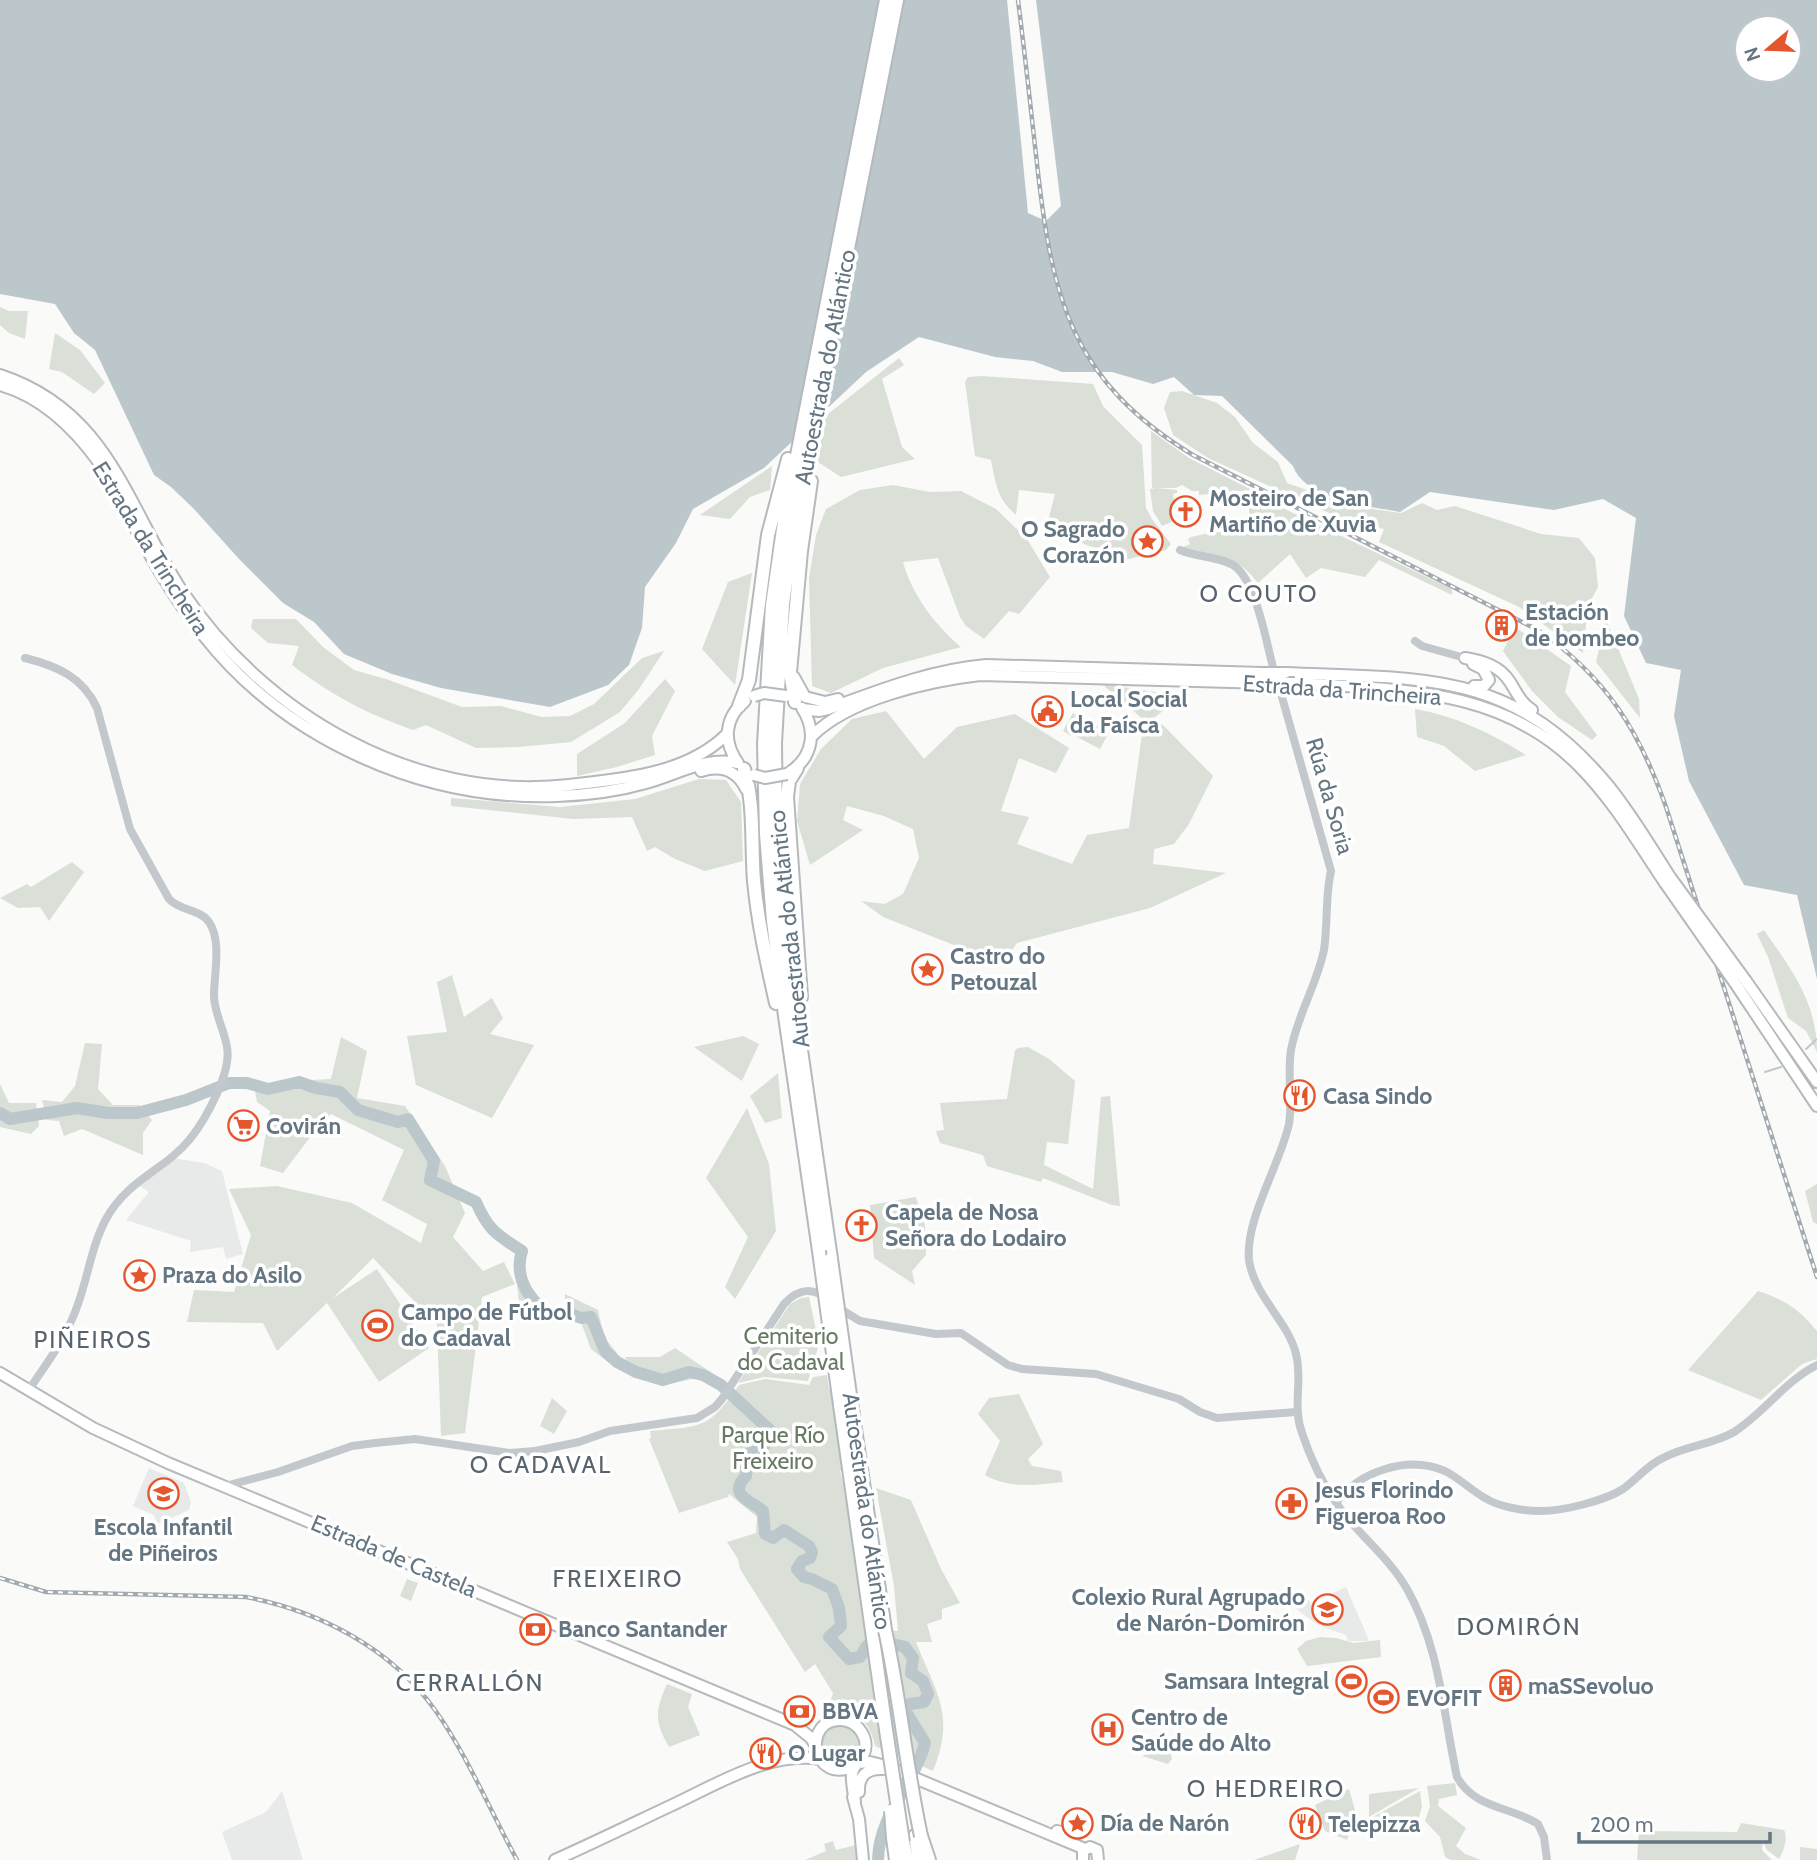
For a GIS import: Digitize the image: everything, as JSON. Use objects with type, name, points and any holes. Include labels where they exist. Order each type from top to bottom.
[{"type":"highway","name":"Autoestrada do Atlántico","points":[[886,0],[830,282],[783,604],[775,743],[776,832],[784,920],[831,1259],[854,1464],[878,1630],[918,1835],[919,1860]]},
{"type":"highway","name":"Autoestrada do Atlántico","points":[[846,1404],[816,1237],[782,989],[766,834],[764,744],[772,605],[794,523],[897,0]]},
{"type":"highway","points":[[739,706],[749,680],[768,535],[830,282]]},
{"type":"highway","points":[[794,523],[801,551],[790,671],[795,702]]},
{"type":"highway","points":[[745,769],[750,791],[759,924],[779,1017],[816,1237]]},
{"type":"highway","points":[[792,771],[787,797],[803,1029],[816,1158]]},
{"type":"highway","name":"Autoestrada do Atlántico","points":[[878,1630],[898,1840]]},
{"type":"highway","points":[[918,1835],[929,1860]]},
{"type":"highway","points":[[896,1860],[898,1840]]},
{"type":"highway","points":[[898,1840],[907,1860]]},
{"type":"main road","name":"Estrada da Trincheira","points":[[0,375],[30,387],[63,408],[92,436],[107,456],[181,589],[211,630],[240,663],[297,710],[363,749],[409,766],[464,780],[514,786],[556,786],[607,781],[674,766],[704,754],[727,734],[729,724],[739,706],[754,696],[775,693],[819,711],[906,680],[954,668],[986,665],[1264,678],[1431,694],[1473,703],[1513,718],[1549,740],[1580,767],[1606,797],[1741,983],[1817,1082]]},
{"type":"main road","name":"Estrada da Trincheira","points":[[0,386],[26,395],[57,416],[86,444],[174,594],[204,636],[235,671],[292,718],[319,736],[359,757],[407,776],[463,789],[514,796],[558,796],[645,783],[715,761],[765,778],[792,771],[809,752],[812,736],[831,719],[896,692],[945,679],[980,675],[1264,678],[1285,673],[1418,679],[1453,684],[1498,699],[1549,728],[1576,750],[1610,788],[1667,880]]},
{"type":"main road","points":[[801,551],[794,675],[805,698],[813,701],[833,701],[905,676],[953,666],[986,665]]},
{"type":"main road","points":[[1453,684],[1482,687],[1488,683],[1488,676],[1483,669],[1465,658]]},
{"type":"main road","points":[[1465,658],[1500,671],[1523,704],[1590,757],[1610,788]]},
{"type":"main road","points":[[795,702],[808,718],[812,736]]},
{"type":"main road","points":[[727,734],[728,744],[745,769]]},
{"type":"main road","points":[[558,796],[610,794],[646,788],[711,768],[722,768],[731,772],[746,786],[751,836]]},
{"type":"main road","name":"Estrada da Trincheira","points":[[1741,983],[1817,1105]]},
{"type":"main road","name":"Estrada de Castela","points":[[0,1373],[93,1428],[169,1464],[799,1728]]},
{"type":"main road","points":[[863,1860],[859,1819],[849,1784],[835,1769],[820,1759],[799,1728],[841,1720],[855,1725],[861,1730],[865,1745],[875,1758],[891,1768]]},
{"type":"main road","points":[[555,1860],[736,1776],[810,1746],[827,1724]]},
{"type":"main road","points":[[855,1802],[852,1774],[862,1758],[865,1745]]},
{"type":"main road","points":[[810,1746],[820,1759]]},
{"type":"main road","points":[[835,1769],[842,1770],[870,1762],[891,1768],[1042,1830],[1084,1855],[1093,1847],[1098,1858],[1111,1860]]},
{"type":"main road","points":[[859,1819],[861,1778],[873,1769],[891,1768]]},
{"type":"main road","points":[[1042,1830],[1049,1828],[1072,1834],[1082,1822]]},
{"type":"street","points":[[1180,550],[1231,564],[1242,573],[1250,587],[1273,667]]},
{"type":"street","points":[[1415,641],[1422,646],[1465,658]]},
{"type":"street","points":[[26,658],[63,670],[89,692],[97,708],[134,838],[175,906],[203,916],[212,926],[216,953],[214,999],[227,1047],[222,1080],[203,1121],[178,1150],[131,1186],[106,1219],[70,1326],[28,1391]]},
{"type":"street","name":"Rúa da Soria","points":[[1280,690],[1331,871],[1324,950],[1292,1048],[1288,1076],[1289,1123],[1252,1229],[1249,1259],[1259,1286],[1288,1334],[1296,1354],[1296,1412]]},
{"type":"street","points":[[225,1486],[278,1472],[352,1446],[415,1439],[510,1453],[535,1451],[579,1442],[610,1431],[697,1418],[715,1407],[722,1399],[784,1304],[792,1295],[807,1291],[821,1293],[860,1321],[936,1334],[961,1333],[1008,1365],[1022,1369],[1096,1374],[1169,1396],[1217,1418],[1296,1412],[1311,1457],[1336,1503],[1392,1567],[1417,1607],[1433,1648],[1457,1777],[1463,1788],[1486,1804],[1538,1824],[1544,1837],[1547,1860]]},
{"type":"street","points":[[1336,1503],[1370,1474],[1387,1468],[1416,1465],[1448,1473],[1493,1502],[1545,1511],[1594,1501],[1622,1489],[1665,1457],[1733,1433],[1801,1374],[1817,1365]]},
{"type":"shaded area","points":[[0,0],[1007,0],[1028,213],[1046,221],[1061,206],[1036,0],[1817,0],[1817,979],[1797,895],[1744,885],[1689,781],[1674,716],[1681,670],[1646,663],[1624,616],[1636,518],[1603,499],[1554,510],[1430,492],[1400,512],[1355,504],[1310,487],[1293,466],[1222,396],[1194,395],[1174,377],[1153,384],[1112,372],[1062,372],[1033,361],[995,357],[919,337],[866,372],[764,468],[693,509],[676,543],[645,587],[642,628],[629,665],[608,685],[550,707],[441,688],[392,674],[344,654],[314,622],[283,603],[193,508],[154,475],[95,350],[74,333],[55,304],[0,294]]},
{"type":"shaded area","points":[[172,1158],[204,1163],[222,1171],[243,1254],[226,1259],[223,1247],[190,1252],[191,1241],[126,1220],[149,1192],[138,1185]]},
{"type":"shaded area","name":"Escola Infantil de Piñeiros","points":[[149,1468],[184,1483],[191,1502],[189,1510],[157,1524],[154,1515],[133,1506]]},
{"type":"shaded area","name":"Colexio Rural Agrupado de Narón-Domirón","points":[[1346,1587],[1369,1641],[1348,1641],[1346,1635],[1318,1625],[1291,1605],[1309,1600],[1311,1604]]},
{"type":"shaded area","points":[[282,1791],[303,1860],[232,1860],[222,1832],[266,1812]]},
{"type":"green space","points":[[0,307],[9,311],[28,311],[25,339],[9,333],[0,325]]},
{"type":"green space","points":[[55,333],[80,350],[105,383],[94,394],[62,372],[49,369]]},
{"type":"green space","points":[[899,358],[904,365],[882,379],[902,447],[915,459],[841,477],[818,462],[824,417]]},
{"type":"green space","points":[[968,377],[1093,384],[1103,406],[1142,445],[1146,508],[1171,544],[1166,550],[1125,560],[1046,529],[1055,494],[1019,490],[1016,515],[1001,497],[991,460],[975,456],[965,382]]},
{"type":"green space","points":[[1182,391],[1217,403],[1235,417],[1253,443],[1278,462],[1287,483],[1352,506],[1401,513],[1422,503],[1437,510],[1455,506],[1541,534],[1579,538],[1595,558],[1598,587],[1588,606],[1583,653],[1519,607],[1379,542],[1384,529],[1342,519],[1208,458],[1173,435],[1164,408],[1170,392]]},
{"type":"green space","points":[[1151,431],[1189,458],[1252,490],[1199,495],[1199,491],[1192,491],[1182,485],[1176,488],[1157,488],[1177,490],[1177,493],[1173,494],[1179,519],[1162,526],[1153,511],[1150,489],[1156,488],[1152,488]]},
{"type":"green space","points":[[772,466],[770,490],[750,497],[730,519],[700,515]]},
{"type":"green space","points":[[893,485],[930,492],[961,491],[996,509],[1027,539],[1050,577],[1019,614],[1009,611],[984,639],[966,626],[960,617],[938,558],[903,562],[912,586],[926,609],[961,647],[883,668],[831,693],[812,686],[809,578],[816,535],[826,509],[860,490]]},
{"type":"green space","points":[[1248,494],[1266,500],[1452,589],[1452,595],[1379,560],[1365,577],[1321,568],[1306,578],[1290,554],[1258,583],[1231,560],[1183,547],[1190,544],[1188,539],[1191,537],[1250,524]]},
{"type":"green space","points":[[752,573],[735,685],[702,649],[728,582]]},
{"type":"green space","points":[[253,619],[296,619],[323,647],[354,670],[462,707],[501,706],[542,717],[570,716],[594,704],[642,658],[664,651],[620,712],[571,742],[476,748],[426,725],[413,730],[396,724],[336,695],[292,665],[299,646],[268,643],[251,628]]},
{"type":"green space","points":[[1606,619],[1639,699],[1640,718],[1596,662]]},
{"type":"green space","points":[[1515,627],[1571,666],[1565,692],[1597,735],[1592,740],[1558,717],[1532,691],[1503,651]]},
{"type":"green space","points":[[665,679],[675,691],[652,736],[655,755],[577,776],[577,754],[625,723]]},
{"type":"green space","points":[[1102,684],[1182,696],[1155,717],[1213,776],[1189,824],[1174,844],[1154,849],[1153,864],[1226,873],[1150,908],[1017,943],[1002,964],[883,917],[861,901],[885,904],[903,894],[919,858],[913,829],[884,816],[847,806],[843,820],[863,830],[810,865],[797,821],[800,784],[821,749],[852,719],[886,711],[924,759],[957,727],[1015,714],[1069,748],[1056,773],[1019,758],[1001,811],[1029,817],[1017,844],[1072,864],[1087,835],[1129,828],[1144,720]]},
{"type":"green space","points":[[1415,709],[1472,726],[1526,755],[1475,771],[1444,746],[1417,737]]},
{"type":"green space","points":[[1073,713],[1081,718],[1071,736],[1063,731]]},
{"type":"green space","points":[[1083,719],[1109,732],[1100,749],[1075,736]]},
{"type":"green space","points":[[699,779],[726,780],[741,802],[743,861],[705,871],[675,859],[655,847],[647,851],[632,817],[573,819],[451,806],[451,798],[560,807],[635,799]]},
{"type":"green space","points":[[72,862],[84,872],[49,921],[40,907],[18,908],[0,898],[27,884],[31,887]]},
{"type":"green space","points":[[1764,930],[1801,987],[1813,1017],[1817,1052],[1806,1031],[1788,1018],[1768,957],[1757,934]]},
{"type":"green space","points":[[452,975],[464,1017],[492,998],[503,1018],[490,1034],[534,1045],[492,1118],[416,1085],[407,1036],[447,1032],[437,982]]},
{"type":"green space","points":[[743,1036],[759,1044],[742,1081],[694,1047]]},
{"type":"green space","points":[[341,1037],[367,1051],[357,1098],[405,1106],[445,1166],[465,1213],[453,1237],[483,1271],[504,1262],[515,1284],[482,1297],[465,1433],[441,1436],[437,1325],[373,1258],[333,1298],[377,1269],[429,1348],[379,1382],[327,1303],[277,1351],[263,1323],[187,1322],[194,1290],[234,1292],[251,1235],[229,1189],[277,1186],[352,1203],[421,1243],[427,1224],[382,1200],[404,1150],[331,1114],[283,1173],[260,1166],[270,1111],[257,1102],[255,1091],[275,1082],[331,1079]]},
{"type":"green space","points":[[85,1043],[102,1044],[98,1089],[113,1105],[139,1105],[152,1120],[143,1133],[143,1155],[82,1129],[64,1136],[59,1121],[47,1120],[42,1100],[62,1102],[75,1086]]},
{"type":"green space","points":[[1028,1047],[1049,1059],[1075,1081],[1068,1144],[1047,1142],[1044,1165],[1093,1189],[1101,1097],[1110,1096],[1120,1206],[1043,1178],[1041,1182],[987,1166],[983,1155],[940,1143],[936,1131],[944,1130],[940,1103],[1007,1099],[1015,1050]]},
{"type":"green space","points":[[778,1073],[782,1118],[765,1123],[750,1096]]},
{"type":"green space","points":[[0,1084],[9,1103],[36,1103],[39,1126],[31,1134],[0,1127]]},
{"type":"green space","points":[[747,1108],[769,1164],[776,1231],[735,1299],[725,1287],[748,1237],[706,1178]]},
{"type":"green space","points":[[1817,1184],[1817,1224],[1813,1222],[1805,1191]]},
{"type":"green space","points":[[916,1197],[925,1226],[926,1255],[912,1271],[915,1285],[874,1258],[870,1205]]},
{"type":"green space","points":[[528,1281],[544,1321],[529,1321],[519,1303],[517,1283]]},
{"type":"green space","points":[[1758,1291],[1790,1306],[1804,1316],[1817,1331],[1817,1359],[1802,1364],[1761,1400],[1688,1370]]},
{"type":"green space","points":[[565,1294],[598,1310],[604,1337],[617,1353],[609,1363],[591,1349],[581,1322],[565,1308]]},
{"type":"green space","name":"Cemiterio do Cadaval","points":[[809,1297],[819,1344],[808,1381],[764,1377],[738,1383],[790,1304]]},
{"type":"green space","points":[[675,1348],[724,1381],[721,1388],[701,1377],[674,1383],[632,1377],[625,1357],[660,1357]]},
{"type":"green space","name":"Parque Río Freixeiro","points":[[827,1375],[865,1630],[898,1631],[894,1586],[876,1488],[911,1500],[941,1569],[960,1603],[942,1609],[942,1619],[927,1624],[932,1642],[916,1642],[936,1690],[943,1719],[940,1751],[933,1771],[875,1746],[869,1729],[859,1717],[844,1712],[826,1715],[833,1693],[815,1664],[805,1672],[740,1569],[738,1559],[727,1542],[756,1533],[757,1517],[729,1494],[728,1497],[679,1513],[649,1439],[650,1431],[693,1426],[711,1418],[739,1385],[765,1379],[809,1385],[813,1377]]},
{"type":"green space","points":[[1019,1394],[1043,1444],[1028,1459],[1032,1466],[1061,1471],[1063,1482],[1013,1484],[985,1475],[1000,1441],[978,1414],[989,1398]]},
{"type":"green space","points":[[552,1398],[567,1411],[554,1434],[540,1426]]},
{"type":"green space","points":[[407,1579],[418,1583],[411,1601],[400,1596]]},
{"type":"green space","points":[[1320,1637],[1354,1643],[1380,1640],[1381,1657],[1307,1666],[1297,1649],[1306,1641]]},
{"type":"green space","points":[[667,1684],[692,1694],[688,1707],[700,1735],[669,1747],[658,1716]]},
{"type":"green space","points":[[841,1725],[855,1730],[860,1744],[855,1758],[841,1763],[827,1758],[822,1744],[827,1730]]},
{"type":"green space","points":[[1159,1734],[1182,1741],[1182,1749],[1174,1747],[1170,1751],[1172,1759],[1168,1764],[1142,1756],[1147,1754],[1149,1745],[1155,1747]]},
{"type":"green space","points":[[1455,1783],[1457,1795],[1439,1799],[1438,1806],[1466,1828],[1456,1846],[1465,1854],[1481,1860],[1451,1860],[1445,1857],[1440,1837],[1425,1821],[1430,1806],[1427,1786]]},
{"type":"green space","points":[[1419,1788],[1369,1817],[1369,1794]]},
{"type":"green space","points":[[1349,1789],[1356,1814],[1347,1840],[1325,1831],[1315,1805]]},
{"type":"green space","points":[[1420,1791],[1422,1807],[1419,1817],[1396,1817],[1378,1825],[1368,1824],[1369,1819]]},
{"type":"green space","points":[[1741,1823],[1784,1830],[1785,1844],[1779,1859],[1767,1850],[1763,1842],[1762,1850],[1772,1860],[1637,1860],[1639,1831],[1737,1832]]},
{"type":"green space","points":[[833,1841],[836,1850],[856,1845],[858,1860],[805,1860],[826,1851],[824,1844]]},
{"type":"green space","points":[[1300,1844],[1295,1860],[1254,1860]]},
{"type":"green space","points":[[1800,1847],[1817,1849],[1817,1860],[1800,1860]]},
{"type":"waterway","points":[[1806,1049],[1817,1039]]},
{"type":"waterway","points":[[1765,1072],[1781,1067]]},
{"type":"waterway","points":[[0,1113],[10,1119],[77,1108],[108,1113],[137,1113],[186,1100],[229,1083],[247,1083],[268,1089],[299,1082],[340,1092],[358,1110],[398,1122],[408,1119],[434,1161],[430,1180],[476,1202],[494,1231],[522,1251],[520,1272],[523,1282],[533,1300],[541,1307],[559,1317],[568,1313],[581,1318],[591,1317],[605,1351],[617,1362],[636,1372],[663,1380],[689,1372],[703,1375],[721,1385],[773,1433],[762,1449],[748,1454],[746,1476],[739,1488],[740,1493],[763,1511],[765,1534],[773,1538],[784,1530],[809,1546],[812,1552],[810,1558],[802,1561],[797,1569],[804,1577],[832,1589],[839,1608],[841,1626],[829,1637],[849,1659],[860,1657],[866,1647],[874,1642],[905,1647],[913,1658],[911,1673],[923,1681],[928,1694],[924,1702],[905,1707],[925,1743],[913,1773],[884,1828],[878,1860]]},
{"type":"railway","points":[[1018,0],[1043,212],[1051,256],[1061,295],[1075,332],[1094,366],[1119,397],[1152,427],[1193,455],[1538,630],[1562,648],[1601,686],[1632,730],[1656,779],[1666,807],[1817,1277]]},
{"type":"railway","points":[[0,1578],[46,1592],[246,1597],[300,1612],[351,1635],[397,1668],[435,1710],[468,1764],[517,1860]]},
{"type":"place","name":"Mosteiro de San Martiño de Xuvia","points":[[1186,511]]},
{"type":"place","name":"O Sagrado Corazón","points":[[1148,542]]},
{"type":"place","name":"Estación de bombeo","points":[[1502,625]]},
{"type":"place","name":"Local Social da Faísca","points":[[1047,712]]},
{"type":"place","name":"Castro do Petouzal","points":[[927,969]]},
{"type":"place","name":"Casa Sindo","points":[[1300,1096]]},
{"type":"place","name":"Covirán","points":[[243,1126]]},
{"type":"place","name":"Capela de Nosa Señora do Lodairo","points":[[862,1225]]},
{"type":"place","name":"Praza do Asilo","points":[[139,1275]]},
{"type":"place","name":"Campo de Fútbol do Cadaval","points":[[378,1325]]},
{"type":"place","name":"Escola Infantil de Piñeiros","points":[[163,1493]]},
{"type":"place","name":"Jesus Florindo Figueroa Roo","points":[[1292,1503]]},
{"type":"place","name":"Colexio Rural Agrupado de Narón-Domirón","points":[[1328,1610]]},
{"type":"place","name":"Banco Santander","points":[[535,1629]]},
{"type":"place","name":"Samsara Integral","points":[[1352,1681]]},
{"type":"place","name":"maSSevoluo","points":[[1505,1686]]},
{"type":"place","name":"EVOFIT","points":[[1383,1698]]},
{"type":"place","name":"BBVA","points":[[799,1711]]},
{"type":"place","name":"Centro de Saúde do Alto","points":[[1108,1730]]},
{"type":"place","name":"O Lugar","points":[[765,1753]]},
{"type":"place","name":"Día de Narón","points":[[1077,1823]]},
{"type":"place","name":"Telepizza","points":[[1305,1824]]},
{"type":"district","name":"O COUTO","points":[[1259,593]]},
{"type":"district","name":"PIÑEIROS","points":[[93,1339]]},
{"type":"district","name":"O CADAVAL","points":[[541,1464]]},
{"type":"district","name":"FREIXEIRO","points":[[618,1578]]},
{"type":"district","name":"DOMIRÓN","points":[[1519,1626]]},
{"type":"district","name":"CERRALLÓN","points":[[470,1682]]},
{"type":"district","name":"O HEDREIRO","points":[[1266,1788]]}]
